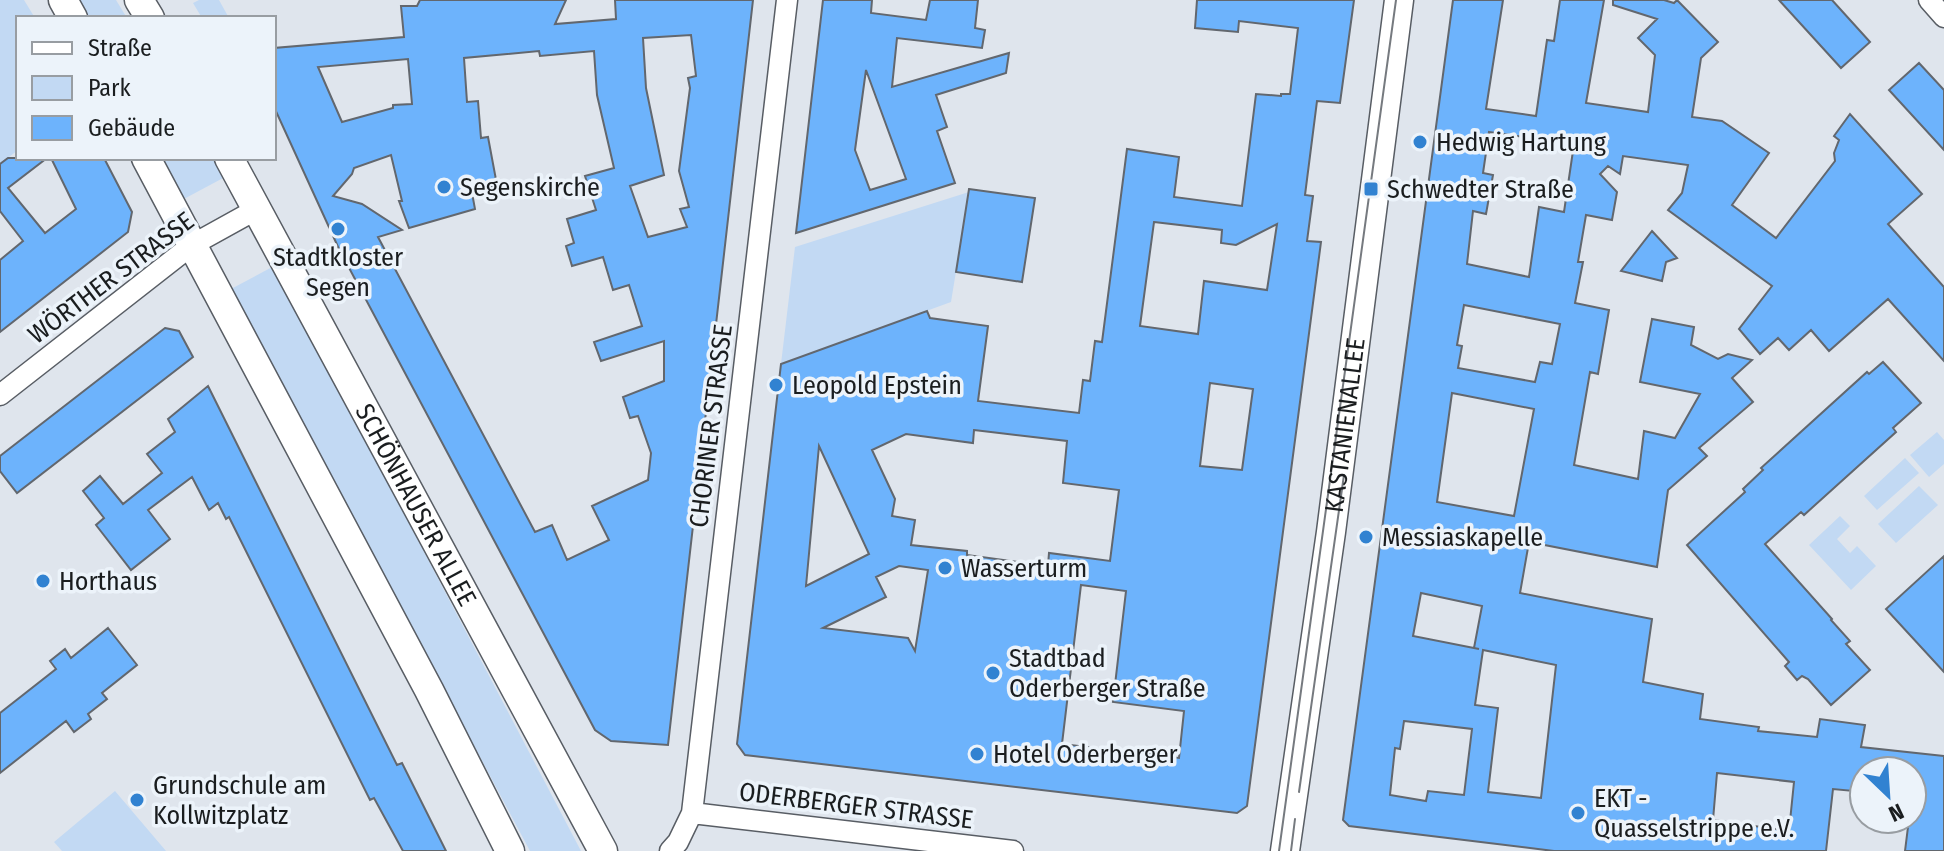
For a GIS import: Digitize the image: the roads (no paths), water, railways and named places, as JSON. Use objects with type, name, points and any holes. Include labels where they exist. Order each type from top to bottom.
[{"type":"main road","name":"KASTANIENALLEE","points":[[1285,851],[1331,532],[1399,0]]},
{"type":"main road","points":[[147,160],[429,690],[510,851]]},
{"type":"main road","name":"SCHÖNHAUSER ALLEE","points":[[230,160],[603,851]]},
{"type":"street","name":"CHORINER STRASSE","points":[[670,851],[678,842],[692,813],[787,0]]},
{"type":"street","points":[[1929,0],[1944,17]]},
{"type":"street","name":"WÖRTHER STRASSE","points":[[0,395],[192,245],[257,209]]},
{"type":"street","name":"ODERBERGER STRASSE","points":[[692,813],[1013,851]]},
{"type":"tram line","points":[[1279,851],[1396,0]]},
{"type":"tram line","points":[[1299,792],[1344,475]]},
{"type":"tram line","points":[[1291,851],[1295,819]]},
{"type":"place","name":"Hedwig Hartung","points":[[1420,142]]},
{"type":"place","name":"Segenskirche","points":[[444,187]]},
{"type":"place","name":"Schwedter Straße","points":[[1371,189]]},
{"type":"place","name":"Stadtkloster Segen","points":[[338,229]]},
{"type":"place","name":"Leopold Epstein","points":[[776,385]]},
{"type":"place","name":"Messiaskapelle","points":[[1366,537]]},
{"type":"place","name":"Wasserturm","points":[[945,568]]},
{"type":"place","name":"Horthaus","points":[[43,581]]},
{"type":"place","name":"Stadtbad Oderberger Straße","points":[[993,673]]},
{"type":"place","name":"Hotel Oderberger","points":[[977,754]]},
{"type":"place","name":"Grundschule am Kollwitzplatz","points":[[137,800]]},
{"type":"place","name":"EKT - Quasselstrippe e.V.","points":[[1578,813]]}]
